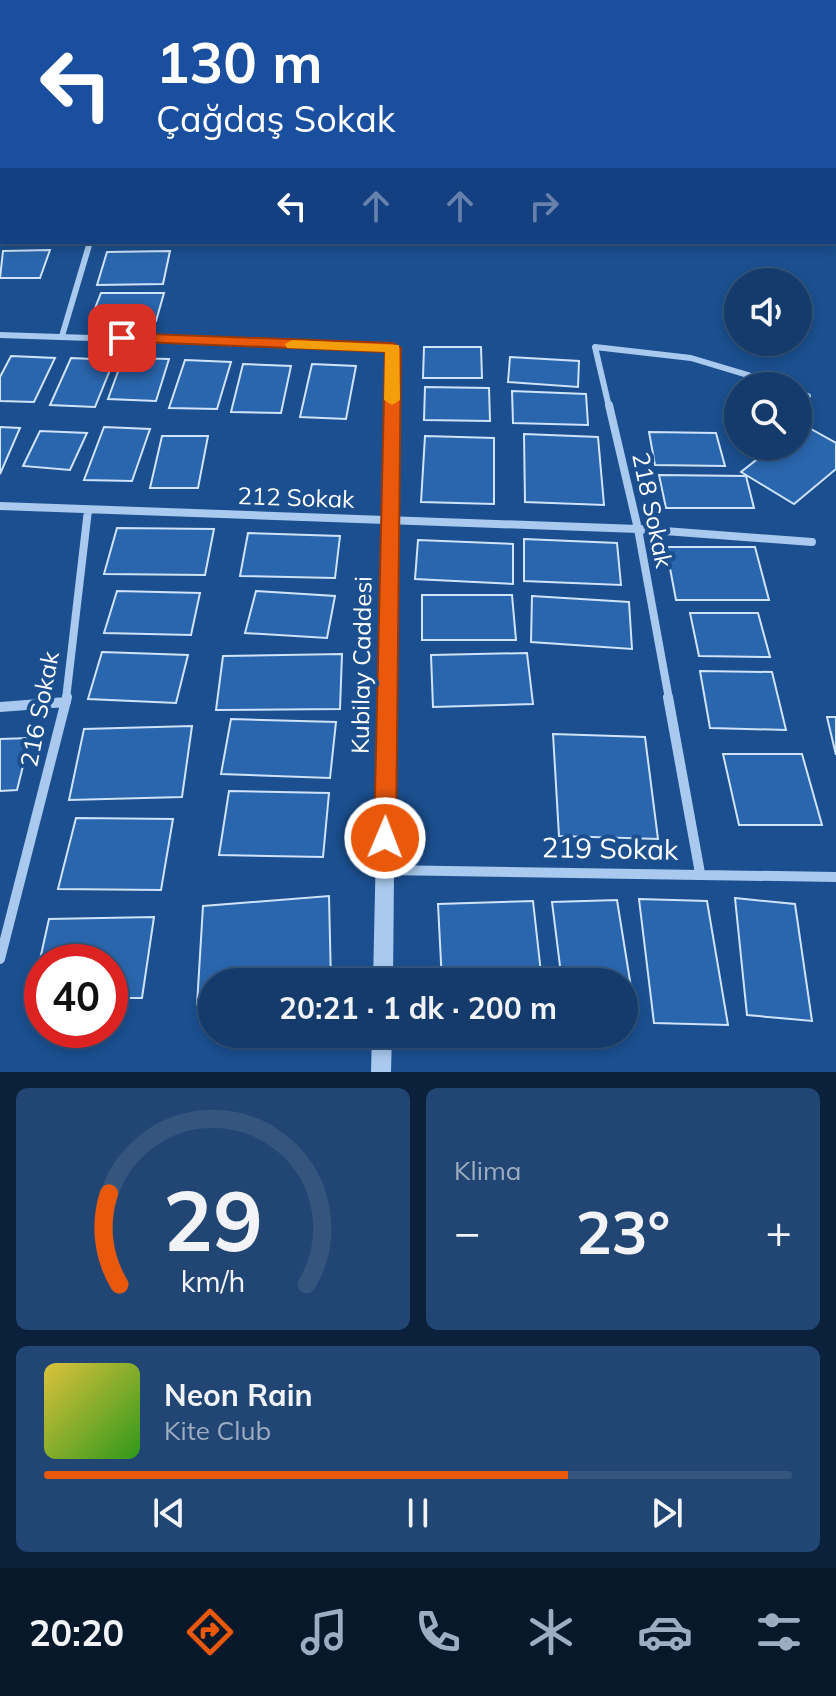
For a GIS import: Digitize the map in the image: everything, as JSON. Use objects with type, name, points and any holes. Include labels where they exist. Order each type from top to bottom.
[{"type":"street","points":[[62,336],[89,244]]},
{"type":"street","points":[[0,335],[393,348]]},
{"type":"street","name":"218 Sokak","points":[[700,873],[638,529],[595,347],[645,348],[702,358],[743,372]]},
{"type":"street","name":"Kubilay Caddesi","points":[[383,968],[393,348]]},
{"type":"street","name":"212 Sokak","points":[[0,506],[638,529],[812,542]]},
{"type":"street","name":"216 Sokak","points":[[0,959],[66,702],[88,510]]},
{"type":"street","points":[[0,707],[66,702]]},
{"type":"street","name":"219 Sokak","points":[[384,870],[836,877]]},
{"type":"street","points":[[381,1072],[382,1048]]},
{"type":"building","points":[[50,250],[40,278],[0,278],[3,251]]},
{"type":"building","points":[[170,251],[163,284],[97,285],[107,252]]},
{"type":"building","points":[[101,293],[164,293],[156,321],[90,321]]},
{"type":"building","points":[[424,347],[481,347],[482,378],[423,378]]},
{"type":"building","points":[[11,356],[55,358],[34,402],[0,401],[0,377]]},
{"type":"building","points":[[510,357],[579,361],[578,387],[508,382]]},
{"type":"building","points":[[71,358],[114,360],[95,407],[50,405]]},
{"type":"building","points":[[123,358],[169,359],[156,401],[108,399]]},
{"type":"building","points":[[185,360],[231,362],[217,409],[169,408]]},
{"type":"building","points":[[243,364],[291,366],[281,413],[231,412]]},
{"type":"building","points":[[312,364],[356,366],[346,419],[300,417]]},
{"type":"building","points":[[425,387],[489,388],[490,421],[424,420]]},
{"type":"building","points":[[512,391],[586,394],[588,425],[513,423]]},
{"type":"building","points":[[0,427],[20,428],[0,474]]},
{"type":"building","points":[[104,427],[150,429],[132,481],[84,480]]},
{"type":"building","points":[[812,430],[836,443],[836,469],[794,504],[741,472],[756,460],[812,460]]},
{"type":"building","points":[[40,431],[87,433],[70,470],[23,466]]},
{"type":"building","points":[[649,432],[716,433],[725,466],[655,465]]},
{"type":"building","points":[[524,434],[598,437],[604,505],[525,502]]},
{"type":"building","points":[[162,436],[208,436],[198,488],[150,488]]},
{"type":"building","points":[[425,436],[494,438],[494,504],[421,502]]},
{"type":"building","points":[[659,475],[746,476],[754,508],[666,508]]},
{"type":"building","points":[[117,528],[214,529],[205,575],[104,574]]},
{"type":"building","points":[[248,533],[340,536],[335,578],[240,576]]},
{"type":"building","points":[[524,539],[617,543],[621,585],[524,581]]},
{"type":"building","points":[[418,540],[513,544],[513,584],[415,579]]},
{"type":"building","points":[[666,547],[755,547],[769,600],[676,600]]},
{"type":"building","points":[[117,591],[200,593],[191,635],[104,633]]},
{"type":"building","points":[[256,591],[335,596],[327,638],[245,633]]},
{"type":"building","points":[[422,595],[512,595],[516,640],[422,640]]},
{"type":"building","points":[[532,596],[629,602],[632,649],[531,642]]},
{"type":"building","points":[[690,613],[758,613],[770,657],[699,656]]},
{"type":"building","points":[[102,652],[188,655],[176,703],[88,699]]},
{"type":"building","points":[[527,653],[533,704],[433,707],[431,655]]},
{"type":"building","points":[[342,654],[340,709],[216,710],[223,656]]},
{"type":"building","points":[[700,671],[772,672],[786,730],[710,728]]},
{"type":"building","points":[[827,717],[836,717],[836,755]]},
{"type":"building","points":[[231,719],[336,722],[330,778],[221,774]]},
{"type":"building","points":[[192,726],[182,797],[69,800],[84,729]]},
{"type":"building","points":[[553,734],[645,737],[658,839],[559,836]]},
{"type":"building","points":[[30,738],[17,790],[0,791],[0,739]]},
{"type":"building","points":[[723,754],[802,754],[822,825],[739,825]]},
{"type":"building","points":[[229,791],[329,793],[323,857],[219,855]]},
{"type":"building","points":[[76,818],[173,819],[161,890],[58,889]]},
{"type":"building","points":[[329,896],[331,968],[199,968],[203,906]]},
{"type":"building","points":[[735,898],[795,904],[812,1021],[747,1015]]},
{"type":"building","points":[[639,899],[707,901],[728,1025],[654,1023]]},
{"type":"building","points":[[617,900],[628,968],[560,968],[552,902]]},
{"type":"building","points":[[533,901],[540,968],[441,968],[438,904]]},
{"type":"building","points":[[154,917],[142,998],[128,998],[128,944],[43,944],[49,919]]},
{"type":"slow traffic","points":[[292,344],[393,348],[392,400]]},
{"type":"route","points":[[122,338],[393,348],[385,838]]}]
